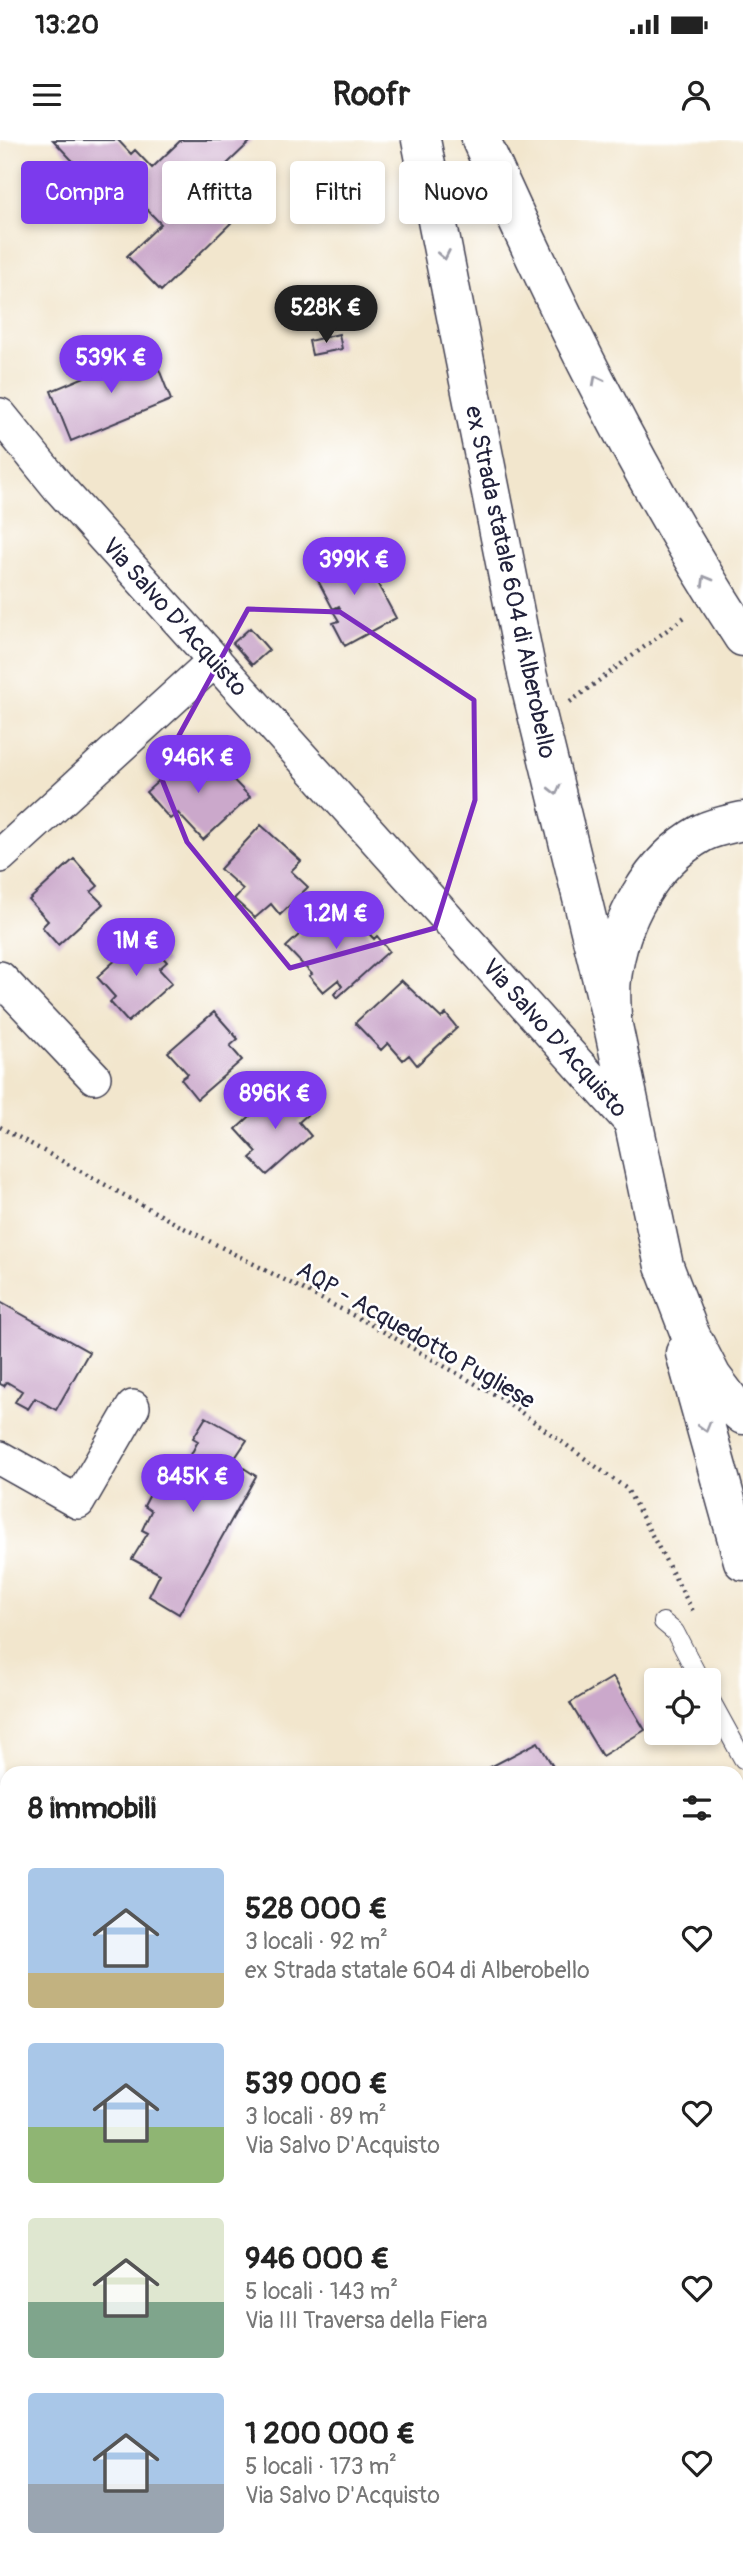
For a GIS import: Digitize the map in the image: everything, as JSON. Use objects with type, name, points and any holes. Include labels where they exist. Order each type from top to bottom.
[{"type":"main road","name":"ex Strada statale 604 di Alberobello","points":[[421,140],[527,673],[612,1021]]},
{"type":"main road","points":[[481,140],[524,236],[622,429],[715,594],[743,637]]},
{"type":"main road","points":[[743,821],[703,832],[666,860],[637,898],[619,940],[612,980],[612,1021],[664,1266],[696,1399],[743,1561]]},
{"type":"main road","points":[[664,1266],[690,1334],[712,1377],[743,1415]]},
{"type":"street","name":"Via Salvo D'Acquisto","points":[[0,415],[60,489],[635,1127]]},
{"type":"street","points":[[0,856],[215,660]]},
{"type":"street","points":[[0,978],[94,1077]]},
{"type":"street","points":[[0,1458],[78,1502],[132,1407]]},
{"type":"lane","points":[[663,1622],[676,1632],[694,1668]]},
{"type":"lane","points":[[721,1719],[743,1759]]},
{"type":"path","points":[[537,717],[569,703],[715,594]]},
{"type":"path","name":"AQP - Acquedotto Pugliese","points":[[0,1127],[184,1228],[368,1323],[504,1400],[627,1489],[696,1617]]},
{"type":"highlighted area","points":[[248,609],[340,612],[474,700],[475,800],[435,928],[290,968],[187,842],[159,772]]},
{"type":"building","points":[[53,140],[118,140],[131,154],[135,150],[145,161],[73,161]]},
{"type":"building","points":[[181,140],[252,140],[230,161],[162,161],[162,224],[230,224],[161,291],[127,256],[161,224],[148,211],[148,164],[152,168]]},
{"type":"building","points":[[339,334],[342,349],[312,355],[309,341]]},
{"type":"building","points":[[151,349],[171,400],[71,441],[51,391]]},
{"type":"building","points":[[359,549],[396,618],[345,646],[333,623],[339,621],[333,611],[340,608],[339,606],[333,609],[314,573]]},
{"type":"building","points":[[250,628],[269,650],[252,665],[233,643]]},
{"type":"building","points":[[194,750],[211,770],[218,764],[250,797],[203,840],[178,813],[170,819],[146,792]]},
{"type":"building","points":[[261,825],[301,861],[291,871],[308,887],[280,915],[271,904],[255,918],[234,899],[243,889],[220,869]]},
{"type":"building","points":[[74,859],[98,886],[91,892],[103,904],[58,945],[42,927],[48,921],[29,900]]},
{"type":"building","points":[[331,905],[351,925],[356,920],[374,939],[377,936],[389,951],[337,998],[334,994],[342,986],[338,980],[323,992],[309,976],[312,974],[286,947]]},
{"type":"building","points":[[143,935],[167,962],[159,969],[172,983],[128,1022],[110,1002],[115,997],[97,977]]},
{"type":"building","points":[[401,980],[441,1018],[446,1014],[457,1028],[417,1065],[409,1055],[403,1060],[388,1043],[381,1050],[355,1023]]},
{"type":"building","points":[[214,1012],[238,1039],[230,1046],[242,1060],[197,1099],[181,1079],[188,1074],[168,1052]]},
{"type":"building","points":[[282,1087],[307,1115],[299,1122],[311,1136],[267,1175],[250,1158],[257,1152],[236,1129]]},
{"type":"building","points":[[0,1302],[89,1352],[56,1410],[35,1398],[28,1409],[15,1402],[22,1391],[7,1382],[4,1386],[0,1384]]},
{"type":"building","points":[[206,1417],[247,1440],[233,1461],[256,1476],[179,1614],[149,1596],[160,1574],[132,1559],[148,1533],[142,1530],[151,1511],[144,1506],[158,1479],[168,1483],[178,1464],[184,1468],[198,1441],[193,1438]]},
{"type":"building","points":[[613,1677],[644,1731],[602,1756],[570,1703]]},
{"type":"building","points":[[538,1742],[553,1766],[492,1766]]}]
